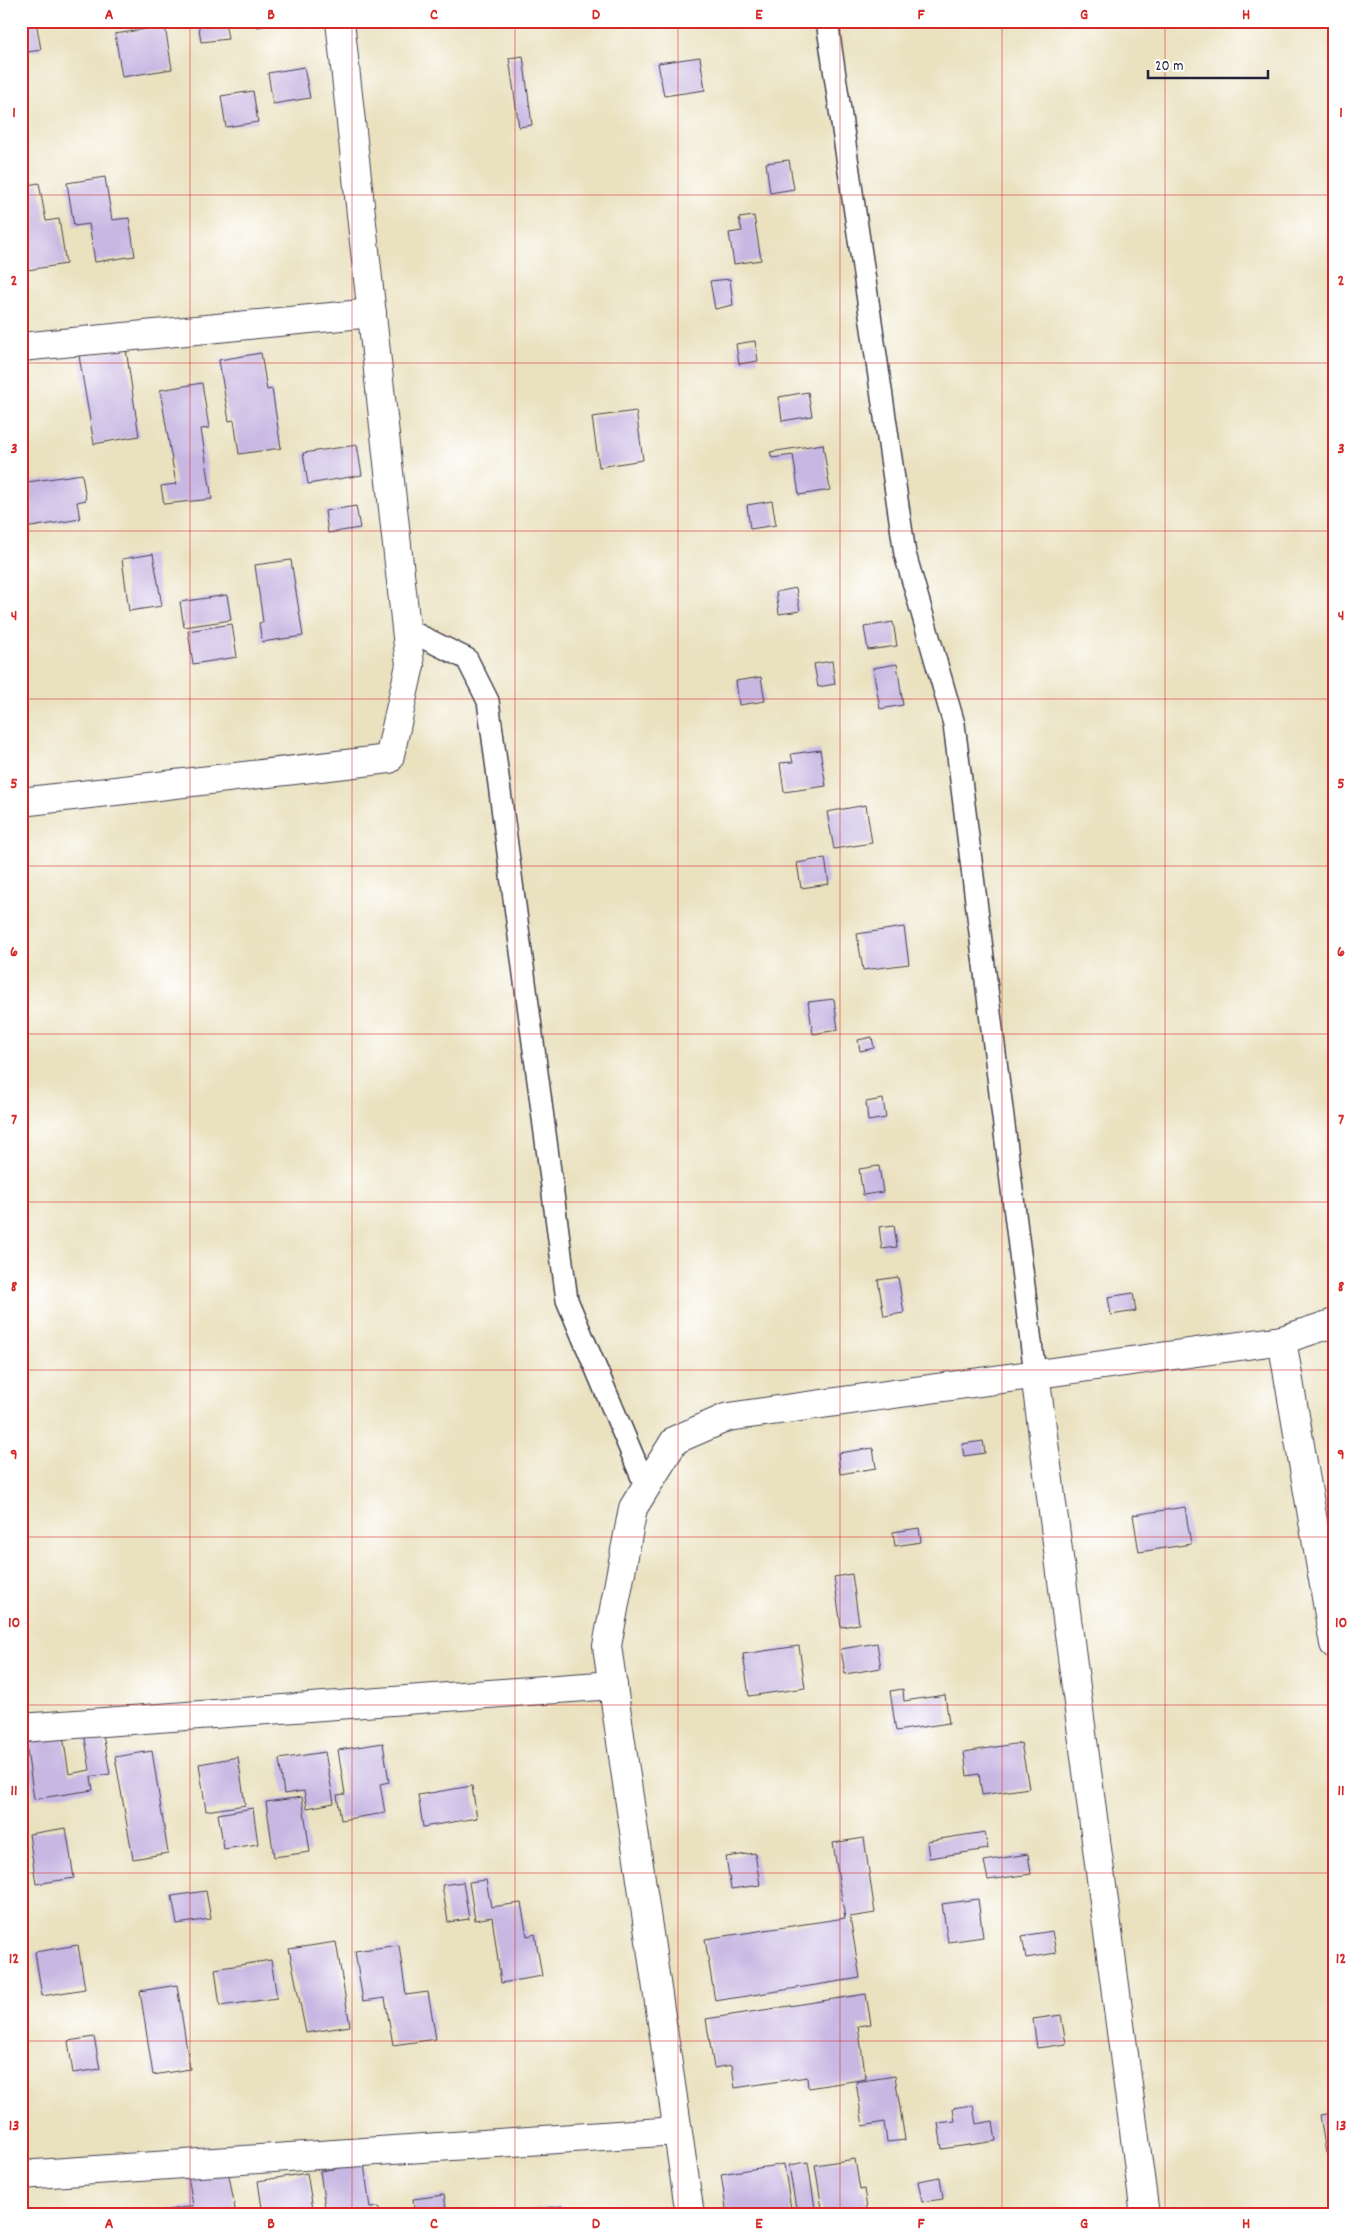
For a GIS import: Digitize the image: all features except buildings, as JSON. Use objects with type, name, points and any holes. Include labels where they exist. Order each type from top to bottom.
[{"type":"street","points":[[21,802],[388,759],[410,665],[340,21]]},
{"type":"street","points":[[21,347],[372,313]]},
{"type":"street","points":[[690,2215],[607,1646],[633,1508],[675,1440],[728,1417],[1282,1340],[1334,1323]]},
{"type":"street","points":[[1282,1340],[1334,1644]]},
{"type":"street","points":[[1035,1374],[1145,2215]]},
{"type":"street","points":[[21,1728],[613,1685]]},
{"type":"street","points":[[21,2175],[677,2131]]},
{"type":"lane","points":[[827,21],[905,554],[954,724],[1035,1374]]},
{"type":"lane","points":[[406,629],[466,659],[488,701],[567,1300],[646,1487]]}]
